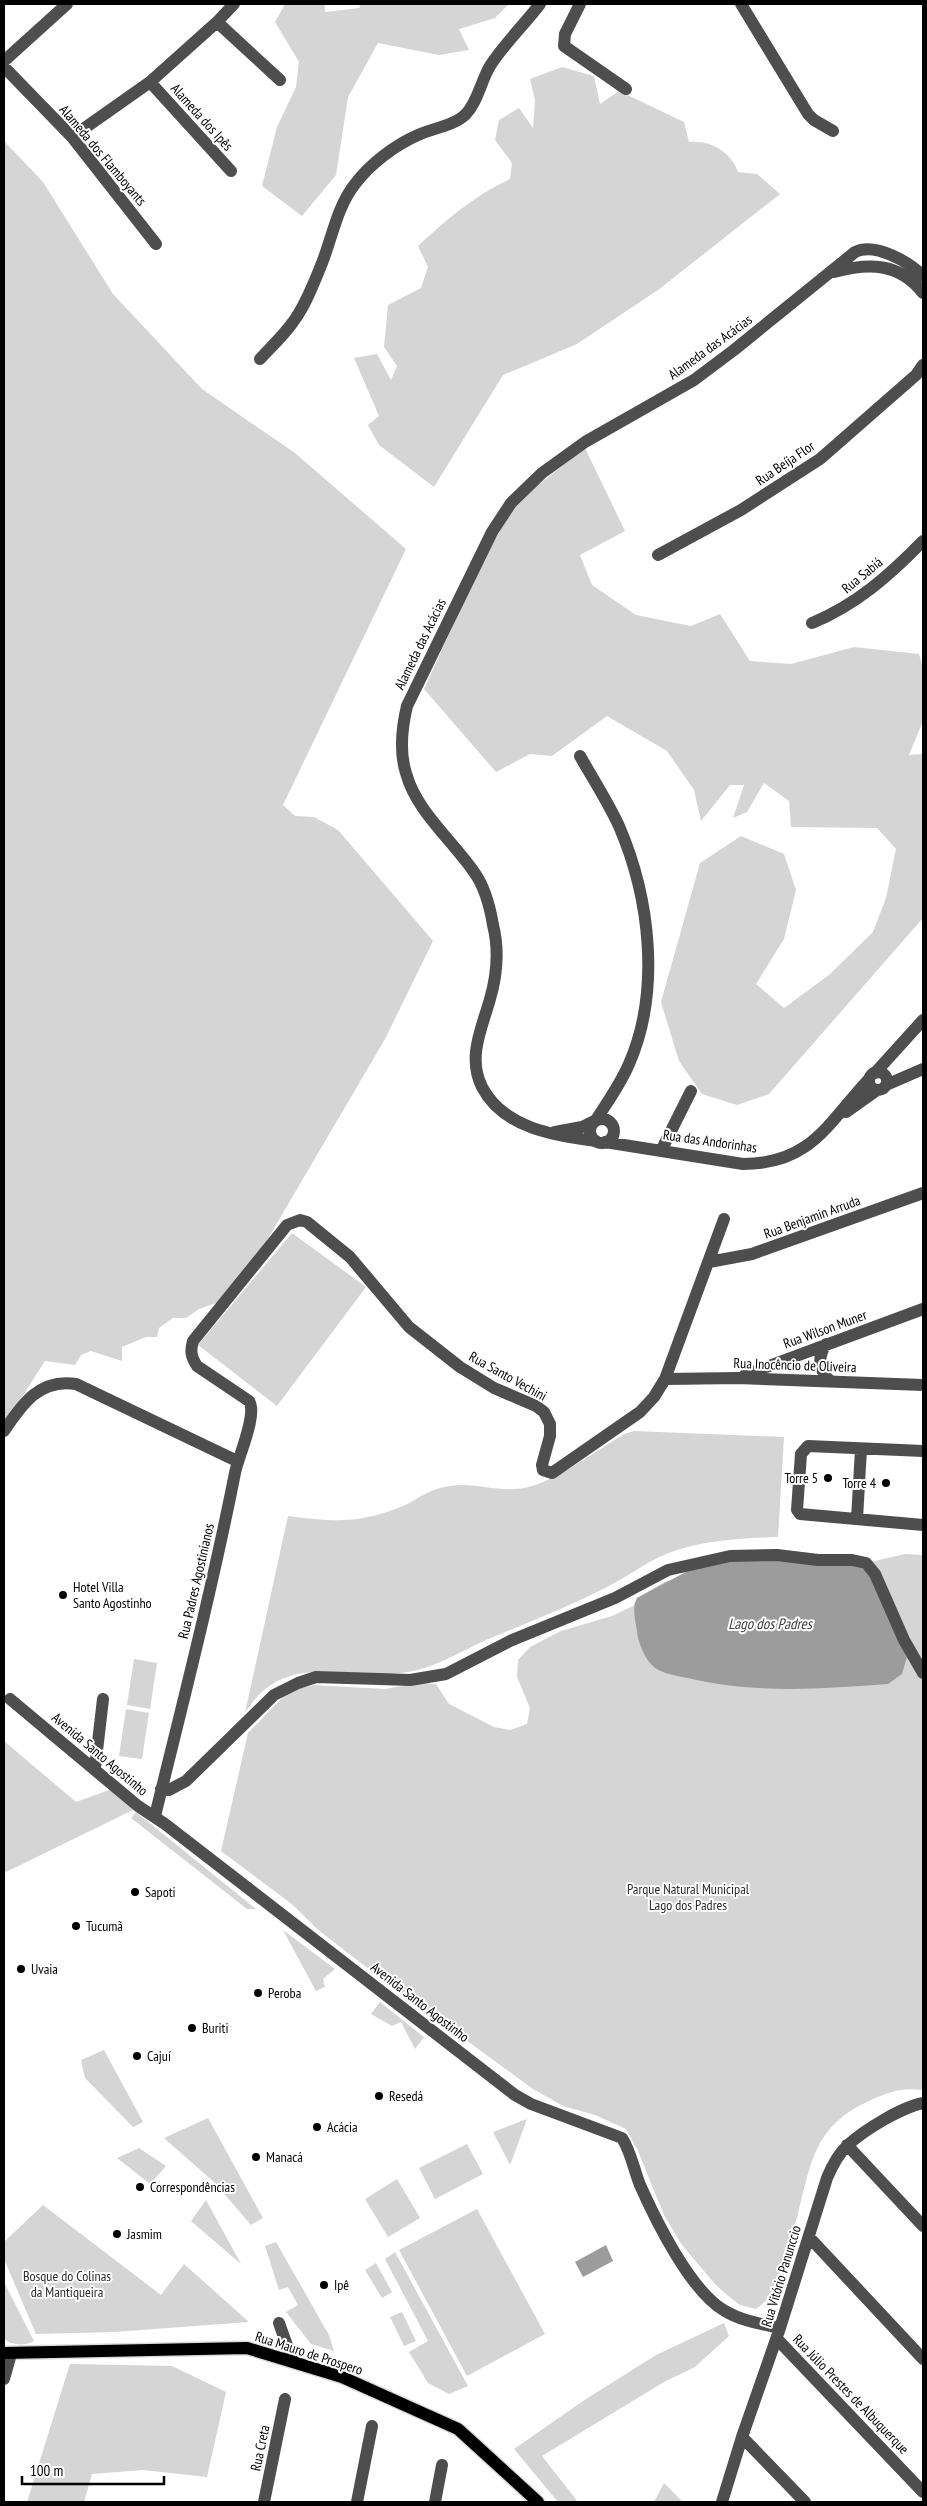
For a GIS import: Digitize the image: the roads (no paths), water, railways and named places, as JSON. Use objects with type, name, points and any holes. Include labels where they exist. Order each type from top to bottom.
[{"type":"main road","name":"Rua Mauro de Prospero","points":[[7,2354],[247,2348],[342,2377],[458,2429],[538,2502]]},
{"type":"street","points":[[4,61],[68,4]]},
{"type":"street","points":[[72,137],[150,82],[217,22],[234,4]]},
{"type":"street","points":[[260,359],[293,323],[299,313],[320,268],[342,204],[354,185],[366,170],[403,143],[417,135],[456,121],[466,114],[474,104],[483,78],[491,64],[540,4]]},
{"type":"street","points":[[580,4],[565,34],[564,46],[626,90]]},
{"type":"street","points":[[741,4],[808,114],[814,120],[833,131]]},
{"type":"street","points":[[217,22],[280,80]]},
{"type":"street","name":"Alameda dos Flamboyants","points":[[4,67],[72,137],[156,244]]},
{"type":"street","name":"Alameda dos Ipês","points":[[150,82],[231,171]]},
{"type":"street","points":[[859,266],[855,252],[866,248],[901,260],[923,276]]},
{"type":"street","name":"Alameda das Acácias","points":[[601,1142],[566,1137],[521,1124],[504,1114],[491,1101],[482,1086],[476,1071],[475,1052],[496,970],[497,949],[494,925],[486,895],[475,873],[415,795],[406,773],[402,728],[407,706],[492,532],[511,503],[542,473],[585,442],[654,404],[718,362],[855,252]]},
{"type":"street","name":"Alameda das Acácias","points":[[827,274],[859,266],[876,266],[898,272],[916,284],[923,292]]},
{"type":"street","name":"Rua Beíja Flor","points":[[658,555],[741,510],[820,458],[921,372]]},
{"type":"street","name":"Rua Sabiá","points":[[812,623],[836,614],[866,594],[923,541]]},
{"type":"street","points":[[580,756],[618,825],[632,862],[644,915],[648,958],[645,1003],[629,1063],[612,1097],[595,1121],[590,1132],[601,1142],[613,1135],[612,1097]]},
{"type":"street","name":"Rua das Andorinhas","points":[[613,1126],[630,1140],[662,1150],[743,1164],[772,1162],[809,1146],[838,1115],[852,1108],[880,1080],[897,1049],[923,1020]]},
{"type":"street","name":"Rua das Andorinhas","points":[[880,1080],[918,1071]]},
{"type":"street","points":[[662,1150],[691,1091]]},
{"type":"street","points":[[550,1132],[582,1127],[605,1119],[613,1126]]},
{"type":"street","name":"Rua das Andorinhas","points":[[601,1142],[633,1148],[650,1147]]},
{"type":"street","name":"Rua Benjamin Arruda","points":[[709,1262],[752,1254],[923,1193]]},
{"type":"street","name":"Rua Santo Vechini","points":[[207,1373],[192,1359],[193,1340],[287,1225],[300,1220],[307,1222],[350,1257],[408,1327],[460,1367],[494,1388],[536,1406],[544,1412],[550,1424],[550,1436],[542,1465],[547,1472],[558,1471],[634,1416],[654,1397],[665,1379],[724,1219]]},
{"type":"street","name":"Rua Wilson Muner","points":[[738,1378],[923,1309]]},
{"type":"street","points":[[826,1344],[820,1354],[820,1364],[823,1374],[830,1381]]},
{"type":"street","name":"Rua Padres Agostinianos","points":[[154,1816],[217,1563],[237,1461],[252,1416],[252,1405],[207,1373]]},
{"type":"street","name":"Rua Inocêncio de Oliveira","points":[[665,1379],[738,1378],[923,1385]]},
{"type":"street","points":[[4,1431],[35,1393],[48,1385],[63,1382],[76,1384],[237,1461]]},
{"type":"street","points":[[800,1514],[797,1510],[801,1454],[805,1447],[923,1451]]},
{"type":"street","points":[[858,1519],[861,1449]]},
{"type":"street","points":[[787,1512],[923,1525]]},
{"type":"street","points":[[161,1789],[169,1790],[186,1781],[274,1695],[298,1683],[316,1677],[410,1680],[446,1674],[510,1641],[615,1598],[668,1570],[730,1556],[777,1555],[866,1563],[876,1574],[904,1640],[923,1673]]},
{"type":"street","name":"Avenida Santo Agostinho","points":[[10,1699],[95,1768],[138,1806],[154,1816],[388,1995],[515,2095],[531,2104],[622,2138],[645,2195],[696,2285],[711,2302],[724,2311],[778,2334]]},
{"type":"street","points":[[95,1768],[103,1699]]},
{"type":"street","name":"Rua Vitório Panunccio","points":[[722,2502],[742,2437],[778,2334],[826,2178],[835,2161],[847,2145],[863,2133],[904,2110],[923,2103]]},
{"type":"street","points":[[847,2145],[923,2226]]},
{"type":"street","points":[[809,2237],[923,2359]]},
{"type":"street","points":[[279,2323],[293,2362]]},
{"type":"street","name":"Rua Júlio Prestes de Albuquerque","points":[[778,2334],[923,2492]]},
{"type":"street","points":[[4,2378],[7,2354]]},
{"type":"street","name":"Rua Creta","points":[[264,2502],[285,2400]]},
{"type":"street","points":[[357,2502],[372,2426]]},
{"type":"street","points":[[742,2437],[805,2502]]},
{"type":"street","points":[[435,2502],[442,2465]]},
{"type":"water","name":"Lago dos Padres","points":[[731,1557],[866,1563],[907,1657],[902,1674],[888,1684],[788,1689],[713,1683],[662,1672],[655,1668],[645,1656],[639,1641],[634,1614],[637,1598],[697,1566]]},
{"type":"water","points":[[606,2245],[613,2261],[583,2277],[575,2262]]},
{"type":"place","name":"Torre 5","points":[[828,1478]]},
{"type":"place","name":"Torre 4","points":[[886,1483]]},
{"type":"place","name":"Hotel Villa Santo Agostinho","points":[[63,1595]]},
{"type":"place","name":"Sapoti","points":[[135,1892]]},
{"type":"place","name":"Tucumã","points":[[76,1926]]},
{"type":"place","name":"Uvaia","points":[[21,1969]]},
{"type":"place","name":"Peroba","points":[[258,1993]]},
{"type":"place","name":"Buriti","points":[[192,2028]]},
{"type":"place","name":"Cajuí","points":[[137,2056]]},
{"type":"place","name":"Resedá","points":[[379,2096]]},
{"type":"place","name":"Acácia","points":[[317,2127]]},
{"type":"place","name":"Manacá","points":[[256,2157]]},
{"type":"place","name":"Correspondências","points":[[140,2187]]},
{"type":"place","name":"Jasmim","points":[[117,2234]]},
{"type":"place","name":"Ipê","points":[[324,2285]]},
{"type":"park label","name":"Parque Natural Municipal Lago dos Padres","points":[[688,1898]]},
{"type":"park label","name":"Bosque do Colinas da Mantiqueira","points":[[67,2284]]}]
